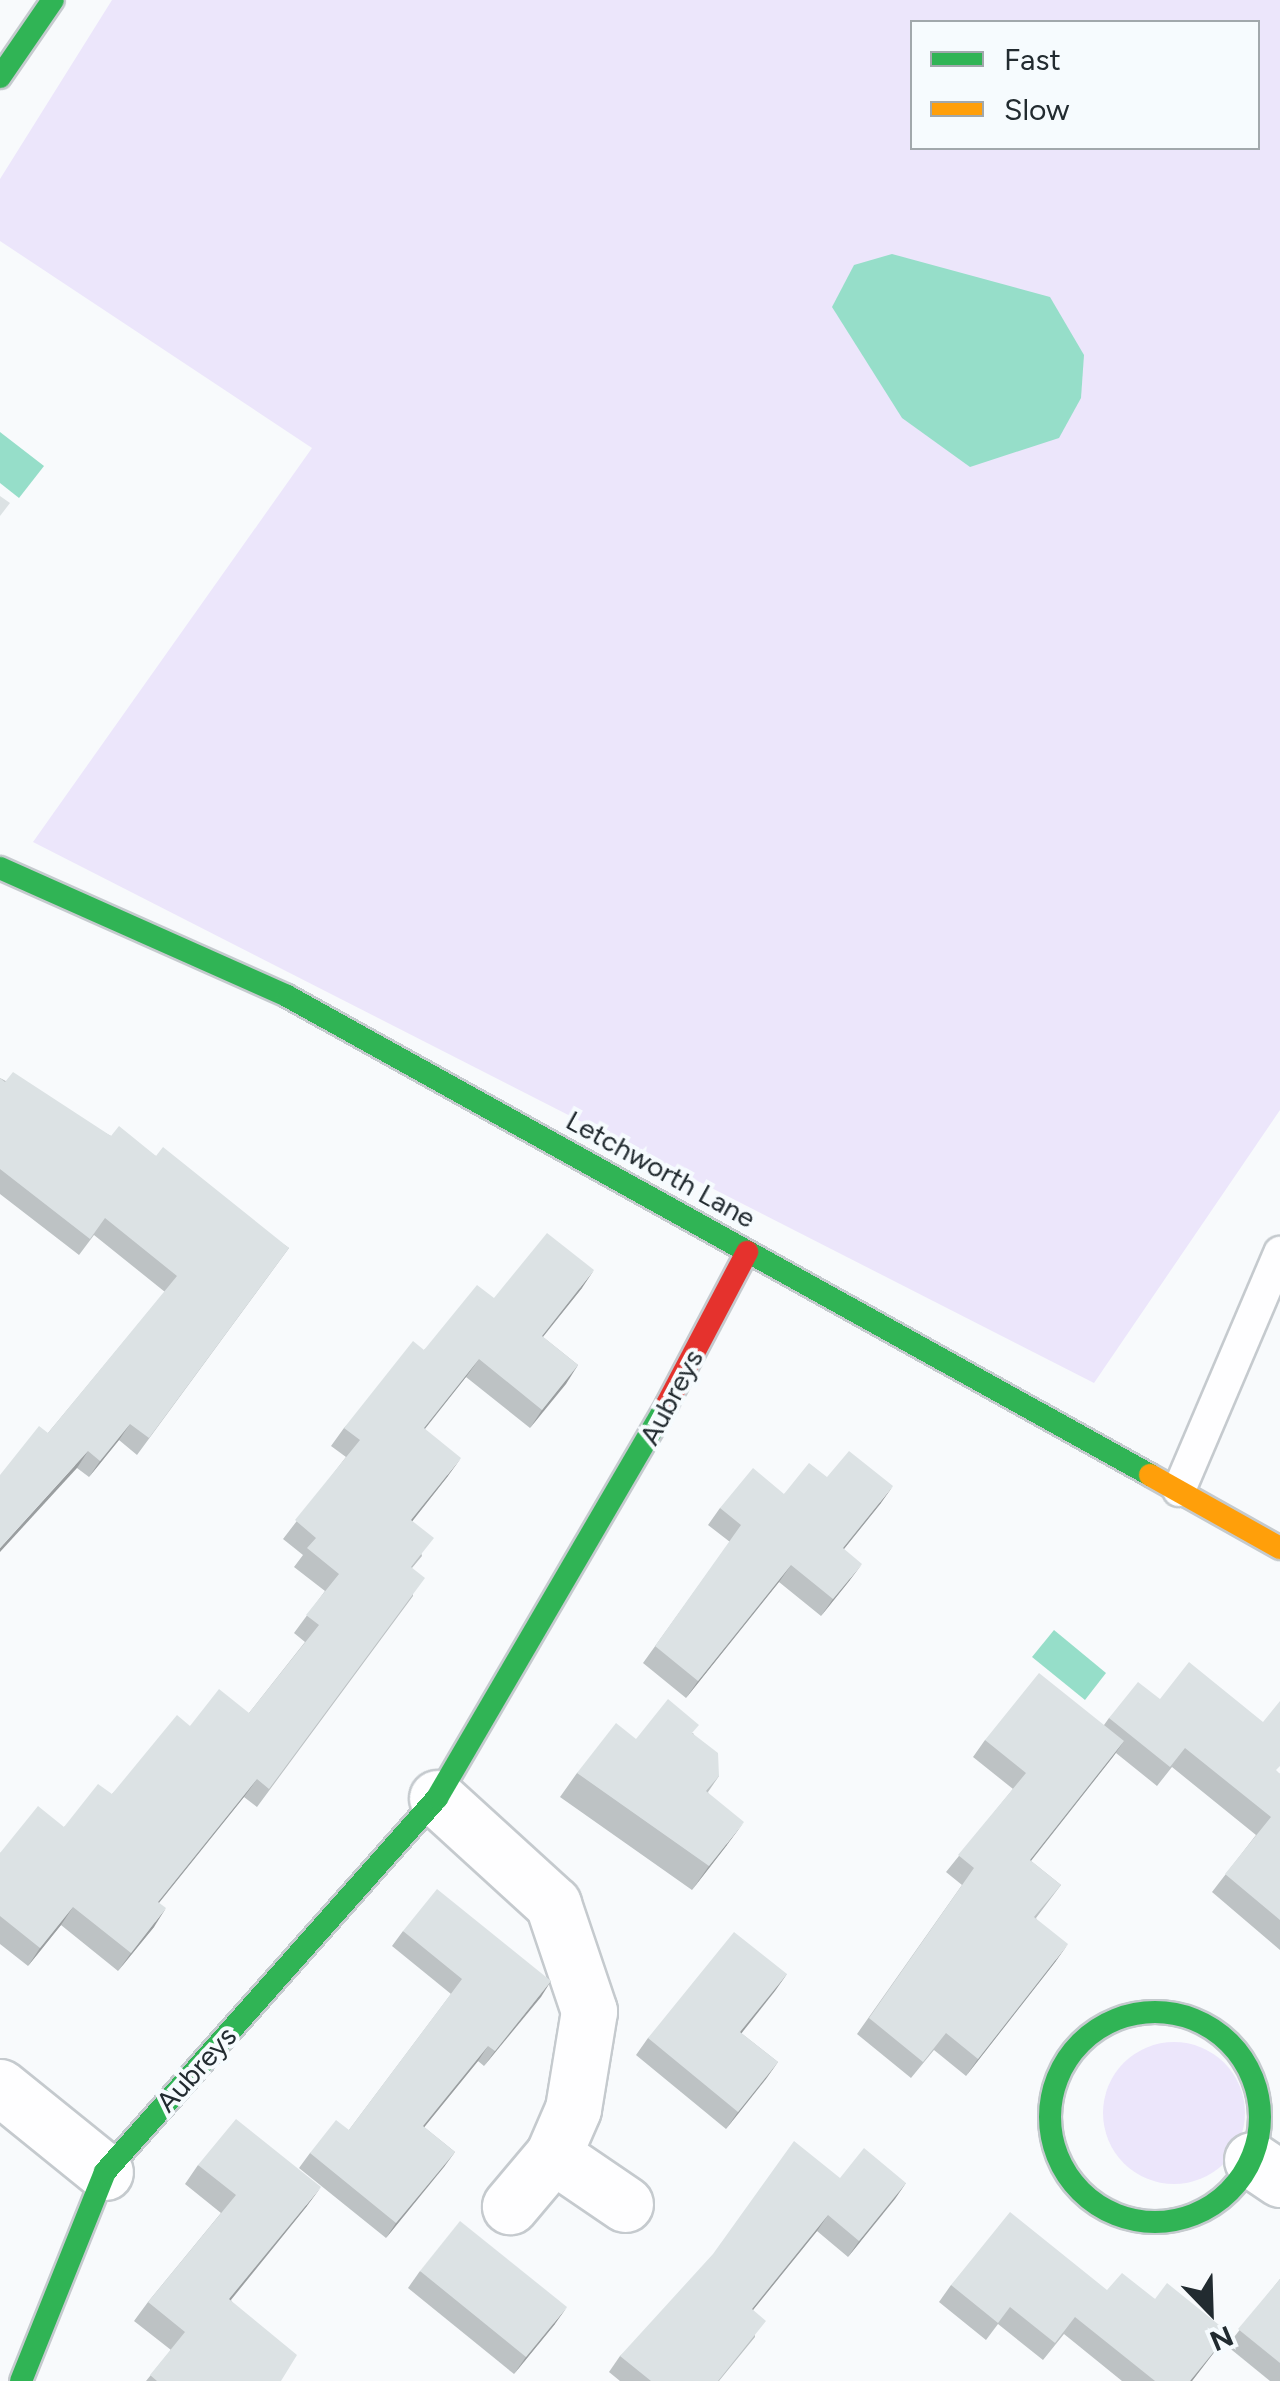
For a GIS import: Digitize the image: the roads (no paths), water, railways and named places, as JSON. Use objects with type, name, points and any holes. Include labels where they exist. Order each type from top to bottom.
[{"type":"street","points":[[0,76],[53,0]]},
{"type":"street","name":"Letchworth Lane","points":[[0,868],[287,996],[1280,1548]]},
{"type":"street","name":"Aubreys","points":[[21,2381],[105,2172],[437,1798],[605,1522],[747,1252]]},
{"type":"street","points":[[437,1798],[543,1891],[579,1965],[585,2055],[553,2154],[510,2206]]},
{"type":"street","points":[[1132,2014],[1208,2024],[1242,2056],[1258,2089],[1266,2170],[1209,2208],[1158,2224],[1108,2212],[1069,2180],[1050,2137],[1050,2097],[1066,2058],[1132,2014]]},
{"type":"street","points":[[0,2087],[105,2172]]},
{"type":"street","points":[[553,2154],[626,2204]]},
{"type":"lane","points":[[1179,1490],[1280,1253]]}]
